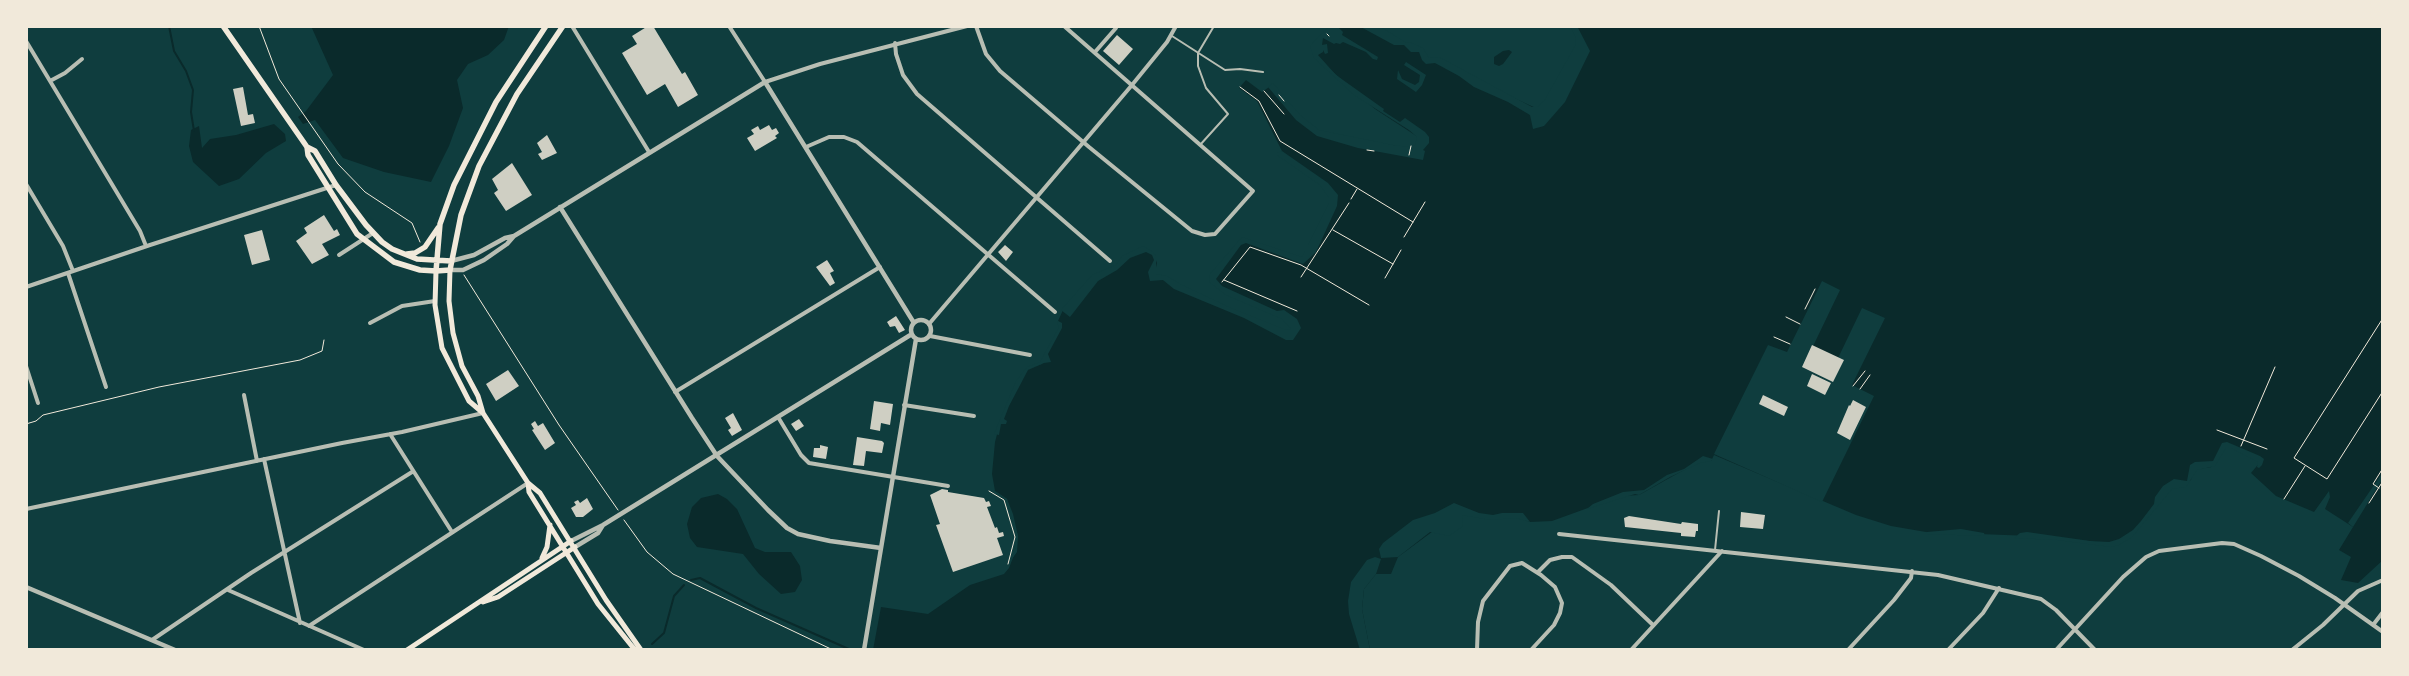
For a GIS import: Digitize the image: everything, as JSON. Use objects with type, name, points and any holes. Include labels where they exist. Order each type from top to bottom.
[{"type":"main road","points":[[223,26],[307,146],[315,151],[336,185],[373,234],[382,242],[405,255],[423,260],[451,261]]},
{"type":"main road","points":[[405,255],[415,253],[425,247],[440,224],[454,185],[486,120],[514,73],[546,26]]},
{"type":"main road","points":[[483,414],[478,396],[462,366],[455,344],[449,301],[451,261],[460,215],[490,142],[516,94],[563,26]]},
{"type":"main road","points":[[307,146],[308,155],[344,217],[362,240],[394,262],[420,270],[450,270]]},
{"type":"main road","points":[[440,224],[436,261],[435,301],[438,326],[446,359],[468,401],[483,414],[528,483],[540,493],[606,600],[641,650]]},
{"type":"main road","points":[[528,483],[529,492],[566,553],[603,610],[635,650]]},
{"type":"main road","points":[[542,559],[547,547],[550,525]]},
{"type":"main road","points":[[407,650],[571,541]]},
{"type":"main road","points":[[481,602],[498,597],[575,547]]},
{"type":"street","points":[[572,26],[649,152]]},
{"type":"street","points":[[571,541],[603,526],[912,334],[914,323],[806,146],[729,26]]},
{"type":"street","points":[[450,270],[463,270],[484,260],[507,244],[514,236],[765,82],[820,64],[967,26]]},
{"type":"street","points":[[976,26],[983,49],[992,63],[1083,142],[1198,234],[1215,234],[1253,191],[1064,26]]},
{"type":"street","points":[[929,324],[1132,86],[1172,36],[1176,26]]},
{"type":"street","points":[[1095,52],[1116,28]]},
{"type":"street","points":[[26,41],[140,231],[146,246]]},
{"type":"street","points":[[895,44],[903,75],[916,94],[1110,261]]},
{"type":"street","points":[[50,80],[65,73],[82,59]]},
{"type":"street","points":[[806,146],[829,137],[844,137],[857,142],[1055,312]]},
{"type":"street","points":[[26,184],[63,246],[106,387]]},
{"type":"street","points":[[26,287],[336,185]]},
{"type":"street","points":[[560,207],[717,456],[768,510],[792,531],[830,541],[881,548]]},
{"type":"street","points":[[339,255],[373,234]]},
{"type":"street","points":[[451,261],[474,255],[505,238],[514,236]]},
{"type":"street","points":[[675,392],[880,267]]},
{"type":"street","points":[[370,323],[402,306],[435,301]]},
{"type":"street","points":[[912,334],[916,339],[925,340],[930,336],[929,324],[923,321],[914,323]]},
{"type":"street","points":[[930,336],[1030,355]]},
{"type":"street","points":[[864,650],[916,339]]},
{"type":"street","points":[[26,366],[38,403]]},
{"type":"street","points":[[244,395],[257,460]]},
{"type":"street","points":[[904,405],[974,416]]},
{"type":"street","points":[[26,509],[483,414]]},
{"type":"street","points":[[778,417],[801,455],[809,463],[893,479],[948,486]]},
{"type":"street","points":[[390,434],[412,472],[452,532]]},
{"type":"street","points":[[264,459],[300,623]]},
{"type":"street","points":[[152,640],[386,487],[412,472]]},
{"type":"street","points":[[309,626],[528,483]]},
{"type":"street","points":[[575,547],[598,533],[603,526]]},
{"type":"street","points":[[1559,534],[1912,571],[1998,588],[2041,599],[2056,610],[2095,650]]},
{"type":"street","points":[[2056,650],[2123,577],[2146,557],[2159,551],[2222,543],[2234,544],[2299,576],[2383,632]]},
{"type":"street","points":[[1631,650],[1722,551]]},
{"type":"street","points":[[1538,572],[1550,560],[1572,557],[1611,585],[1653,625]]},
{"type":"street","points":[[1476,650],[1479,610],[1483,601],[1510,566],[1522,563],[1538,572],[1555,587],[1560,598],[1561,609],[1554,625],[1531,650]]},
{"type":"street","points":[[1848,650],[1894,600],[1911,578],[1912,571]]},
{"type":"street","points":[[2292,650],[2358,591],[2383,580]]},
{"type":"street","points":[[26,587],[175,650]]},
{"type":"street","points":[[1948,650],[1988,607],[1998,588]]},
{"type":"street","points":[[228,590],[364,650]]},
{"type":"street","points":[[2373,625],[2383,612]]},
{"type":"lane","points":[[1200,145],[1228,114],[1206,88],[1198,66],[1198,53],[1214,26]]},
{"type":"lane","points":[[1172,36],[1226,70],[1240,69],[1264,72]]},
{"type":"lane","points":[[1715,550],[1719,511]]},
{"type":"path","points":[[259,26],[274,72],[349,178],[365,192],[412,224],[421,244]]},
{"type":"path","points":[[1240,87],[1259,101],[1280,141],[1413,222]]},
{"type":"path","points":[[1264,91],[1284,114]]},
{"type":"path","points":[[1279,95],[1284,101]]},
{"type":"path","points":[[1409,155],[1411,146]]},
{"type":"path","points":[[1367,150],[1374,151]]},
{"type":"path","points":[[1351,199],[1358,189]]},
{"type":"path","points":[[1404,237],[1425,202]]},
{"type":"path","points":[[1301,277],[1349,203]]},
{"type":"path","points":[[1332,230],[1393,264]]},
{"type":"path","points":[[1297,311],[1223,281],[1250,247],[1306,268],[1369,305]]},
{"type":"path","points":[[1385,278],[1401,250]]},
{"type":"path","points":[[464,276],[559,425],[617,508]]},
{"type":"path","points":[[1805,309],[1815,288]]},
{"type":"path","points":[[1786,317],[1800,324]]},
{"type":"path","points":[[2383,318],[2294,458],[2327,479],[2383,392]]},
{"type":"path","points":[[1774,337],[1790,344]]},
{"type":"path","points":[[26,424],[36,421],[43,415],[134,393],[300,360],[322,351],[324,340]]},
{"type":"path","points":[[2241,446],[2275,367]]},
{"type":"path","points":[[1853,386],[1864,371]]},
{"type":"path","points":[[1860,389],[1870,375]]},
{"type":"path","points":[[2217,430],[2267,450]]},
{"type":"path","points":[[2284,499],[2306,465]]},
{"type":"path","points":[[2379,488],[2373,484],[2383,468]]},
{"type":"path","points":[[2369,503],[2383,481]]},
{"type":"path","points":[[990,491],[1004,500],[1015,537],[1008,564]]},
{"type":"path","points":[[624,520],[648,552],[673,574],[834,650]]},
{"type":"water","points":[[311,26],[509,26],[504,40],[488,55],[468,64],[457,80],[463,108],[449,146],[431,182],[384,172],[343,158],[315,120],[303,124],[298,117],[306,111],[333,75]]},
{"type":"water","points":[[1331,26],[1373,26],[1421,51],[1428,61],[1438,59],[1476,81],[1538,109],[1546,102],[1577,46],[1578,39],[1573,26],[2383,26],[2383,560],[2358,583],[2341,580],[2351,557],[2339,550],[2353,527],[2325,509],[2330,497],[2329,491],[2314,512],[2276,496],[2251,473],[2261,461],[2226,445],[2211,467],[2198,469],[2192,472],[2191,480],[2170,487],[2131,535],[2111,544],[2058,537],[1926,532],[1891,526],[1856,515],[1714,455],[1711,461],[1700,461],[1639,495],[1621,496],[1552,521],[1530,522],[1516,516],[1491,518],[1459,512],[1398,557],[1391,574],[1376,574],[1364,589],[1362,609],[1370,650],[873,650],[881,607],[928,614],[970,585],[1004,574],[1009,568],[1016,550],[1018,536],[1007,499],[995,491],[992,474],[995,442],[1000,423],[1019,382],[1029,368],[1042,364],[1062,326],[1058,321],[1063,310],[1093,277],[1118,267],[1121,260],[1143,248],[1153,253],[1157,263],[1154,276],[1286,333],[1293,331],[1293,326],[1284,317],[1211,282],[1242,240],[1304,260],[1332,198],[1324,186],[1279,154],[1282,151],[1257,101],[1239,88],[1246,80],[1262,92],[1272,85],[1295,112],[1318,132],[1412,149],[1421,139],[1375,109],[1316,57],[1312,45]]},
{"type":"water","points":[[1509,50],[1512,52],[1503,64],[1499,66],[1494,64],[1494,57],[1503,51]]},
{"type":"water","points":[[274,124],[285,134],[286,141],[266,153],[239,179],[219,186],[193,162],[189,146],[191,130],[199,126],[202,148],[210,139],[236,135]]},
{"type":"water","points":[[718,494],[727,499],[737,509],[755,548],[765,552],[791,552],[800,566],[802,580],[795,592],[781,594],[759,574],[743,554],[697,547],[690,538],[687,524],[692,507],[701,498]]},
{"type":"pier","points":[[1329,26],[1337,26],[1343,32],[1342,35],[1378,57],[1377,60],[1373,59],[1366,52],[1343,42],[1334,44],[1323,38],[1322,45],[1327,44],[1328,53],[1325,54],[1323,50],[1318,55],[1336,75],[1384,109],[1383,111],[1400,122],[1405,118],[1425,132],[1429,137],[1429,143],[1423,150],[1425,151],[1423,160],[1358,148],[1317,136],[1296,120],[1268,87],[1273,83],[1300,115],[1319,130],[1393,145],[1409,147],[1415,145],[1417,137],[1409,130],[1354,95],[1314,58],[1310,46]]},
{"type":"pier","points":[[1359,26],[1379,26],[1407,43],[1409,42],[1423,48],[1429,58],[1439,57],[1532,107],[1537,107],[1544,101],[1575,46],[1576,38],[1570,26],[1577,26],[1590,51],[1565,102],[1544,126],[1533,129],[1530,115],[1508,102],[1474,87],[1459,76],[1435,63],[1426,64],[1419,52],[1411,52],[1404,45],[1394,45]]},
{"type":"pier","points":[[1406,62],[1426,75],[1422,85],[1416,92],[1397,79],[1398,70],[1402,79],[1415,85],[1419,82],[1420,75],[1404,65]]},
{"type":"pier","points":[[1282,151],[1328,183],[1338,195],[1337,206],[1316,252],[1303,264],[1246,243],[1241,245],[1216,279],[1222,286],[1277,311],[1284,310],[1297,319],[1301,328],[1293,340],[1286,340],[1244,318],[1174,289],[1163,280],[1150,281],[1148,272],[1154,260],[1152,255],[1146,252],[1130,258],[1117,270],[1098,281],[1070,317],[1061,310],[1092,275],[1116,265],[1122,256],[1143,246],[1156,256],[1156,274],[1167,276],[1231,308],[1286,330],[1291,329],[1282,319],[1226,295],[1209,282],[1210,274],[1242,237],[1302,257],[1305,251],[1308,251],[1308,245],[1329,203],[1329,198],[1320,185],[1277,155],[1277,153]]},
{"type":"pier","points":[[1822,281],[1840,290],[1804,365],[1829,377],[1862,308],[1885,318],[1852,385],[1874,396],[1822,502],[1714,454],[1768,345],[1787,352]]},
{"type":"pier","points":[[1058,321],[1062,323],[1062,328],[1048,354],[1051,362],[1028,370],[1009,406],[1004,419],[1007,421],[1006,424],[1001,424],[999,435],[994,434],[1016,381],[1027,367],[1040,362],[1059,327]]},
{"type":"pier","points":[[2227,442],[2260,456],[2264,459],[2262,465],[2259,468],[2257,467],[2258,462],[2231,448],[2226,448],[2215,466],[2197,470],[2186,487],[2172,489],[2132,537],[2119,545],[2111,547],[2057,540],[2014,538],[2020,533],[2027,532],[2090,541],[2109,542],[2119,539],[2133,530],[2141,521],[2154,504],[2155,497],[2163,486],[2174,479],[2187,481],[2190,465],[2195,462],[2213,461],[2222,443]]},
{"type":"pier","points":[[1703,456],[1713,459],[1670,477],[1639,495],[1635,494],[1587,509],[1593,504],[1623,492],[1644,490],[1667,475],[1684,469]]},
{"type":"pier","points":[[2383,472],[2383,478],[2353,527],[2348,523]]},
{"type":"pier","points":[[995,491],[1007,499],[1018,536],[1017,552],[1008,564],[1014,549],[1016,536],[1005,500]]},
{"type":"pier","points":[[1454,503],[1479,513],[1493,515],[1523,513],[1530,522],[1516,518],[1490,520],[1462,515],[1463,526],[1449,536],[1430,532],[1398,557],[1381,558],[1379,549],[1383,543],[1413,520],[1435,513]]},
{"type":"pier","points":[[1961,529],[1984,533],[1985,536],[1927,534],[1927,532]]},
{"type":"pier","points":[[1375,557],[1381,559],[1376,574],[1364,589],[1362,609],[1370,650],[1360,650],[1349,614],[1348,601],[1351,582],[1367,560]]},
{"type":"building","points":[[648,26],[653,26],[682,74],[685,72],[698,95],[678,107],[665,84],[647,95],[622,53],[637,44],[632,36]]},
{"type":"building","points":[[1117,35],[1133,49],[1119,65],[1103,51]]},
{"type":"building","points":[[243,87],[248,115],[253,114],[255,123],[241,126],[233,89]]},
{"type":"building","points":[[769,125],[772,130],[776,128],[779,133],[775,136],[777,138],[755,151],[747,138],[754,134],[751,130],[758,126],[760,130]]},
{"type":"building","points":[[547,135],[557,153],[542,160],[538,154],[542,152],[537,143]]},
{"type":"building","points":[[512,163],[532,195],[506,211],[494,193],[498,190],[492,179]]},
{"type":"building","points":[[324,215],[334,231],[337,229],[340,235],[322,244],[329,255],[312,264],[296,241],[307,233],[304,228]]},
{"type":"building","points":[[262,230],[270,260],[252,265],[244,235]]},
{"type":"building","points":[[1005,245],[1013,252],[1006,261],[998,252]]},
{"type":"building","points":[[827,260],[834,271],[830,273],[835,283],[830,286],[816,267]]},
{"type":"building","points":[[896,316],[905,330],[899,333],[895,326],[890,327],[887,322]]},
{"type":"building","points":[[1812,345],[1844,360],[1833,382],[1802,367]]},
{"type":"building","points":[[508,370],[519,386],[496,401],[486,384]]},
{"type":"building","points":[[1812,374],[1831,383],[1825,395],[1807,386]]},
{"type":"building","points":[[1763,395],[1788,407],[1784,416],[1759,404]]},
{"type":"building","points":[[1853,400],[1866,407],[1850,440],[1837,433]]},
{"type":"building","points":[[874,401],[893,404],[890,425],[881,423],[880,431],[870,429]]},
{"type":"building","points":[[733,413],[742,430],[732,436],[728,430],[731,428],[725,418]]},
{"type":"building","points":[[799,419],[804,426],[796,431],[791,424]]},
{"type":"building","points":[[535,421],[538,426],[543,423],[555,443],[545,450],[532,430],[534,429],[531,424]]},
{"type":"building","points":[[857,437],[882,441],[884,443],[882,453],[866,451],[864,466],[853,465]]},
{"type":"building","points":[[820,445],[828,447],[826,459],[813,457],[814,448],[820,448]]},
{"type":"building","points":[[942,489],[948,490],[948,492],[984,498],[986,502],[989,501],[991,506],[987,507],[995,528],[997,527],[999,533],[1003,532],[1004,536],[997,538],[1003,555],[953,572],[936,525],[940,524],[930,495]]},
{"type":"building","points":[[587,498],[593,509],[583,517],[576,517],[571,508],[576,505],[574,502],[578,500],[580,503]]},
{"type":"building","points":[[1741,512],[1765,515],[1763,529],[1740,527]]},
{"type":"building","points":[[1629,516],[1681,524],[1682,522],[1698,524],[1698,531],[1696,531],[1695,537],[1681,536],[1681,533],[1625,527],[1624,518]]},
{"type":"waterway","points":[[169,26],[174,51],[186,71],[193,90],[191,112],[194,131]]},
{"type":"waterway","points":[[691,580],[700,578],[756,608],[851,650]]},
{"type":"waterway","points":[[652,644],[664,633],[674,596],[684,585]]}]
